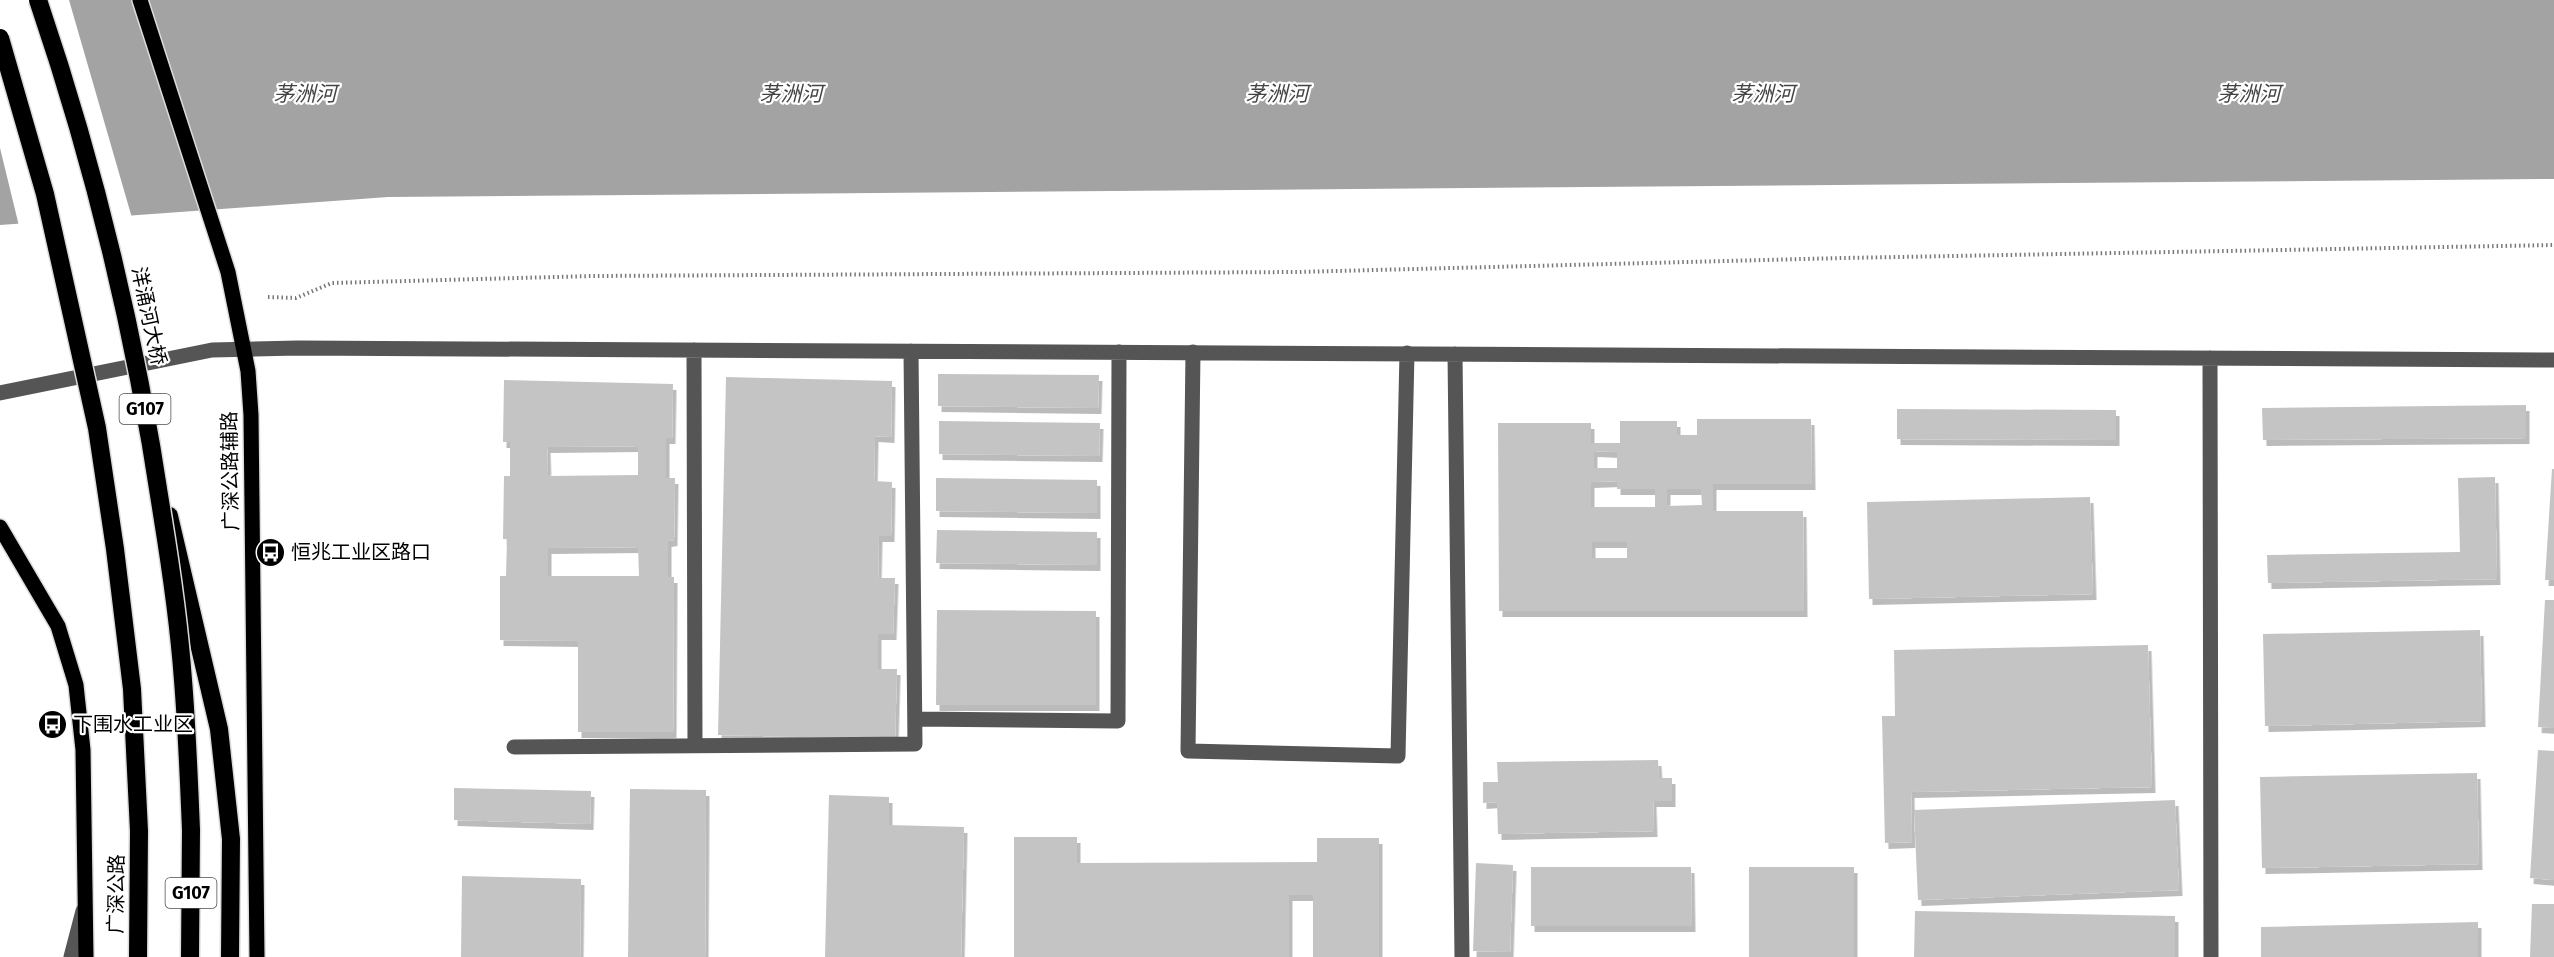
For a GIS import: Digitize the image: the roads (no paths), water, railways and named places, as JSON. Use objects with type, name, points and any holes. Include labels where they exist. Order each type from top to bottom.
[{"type":"highway","name":"洋涌河大桥","points":[[38,0],[97,188],[125,305],[153,450],[171,570],[183,679],[191,830],[190,957]]},
{"type":"highway","name":"广深公路","points":[[0,38],[45,194],[97,428],[132,689],[139,831],[138,957]]},
{"type":"highway","points":[[153,450],[219,729],[231,839],[230,957]]},
{"type":"main road","name":"广深公路辅路","points":[[140,0],[228,272],[245,349],[251,404],[257,957]]},
{"type":"main road","points":[[0,527],[57,626],[76,685],[82,750],[86,957]]},
{"type":"street","points":[[0,393],[171,357],[212,350],[245,349],[2554,360]]},
{"type":"street","points":[[694,350],[695,745]]},
{"type":"street","points":[[514,747],[915,744],[911,351]]},
{"type":"street","points":[[915,719],[1118,721],[1119,352]]},
{"type":"street","points":[[1193,352],[1188,751],[1398,756],[1407,354]]},
{"type":"street","points":[[1455,354],[1461,957]]},
{"type":"street","points":[[2210,358],[2211,957]]},
{"type":"street","points":[[71,957],[85,902]]},
{"type":"water","name":"茅洲河","points":[[0,0],[2554,0],[2554,179],[388,197],[0,225]]},
{"type":"place","name":"恒兆工业区路口","points":[[270,552]]},
{"type":"place","name":"下围水工业区","points":[[52,724]]}]
